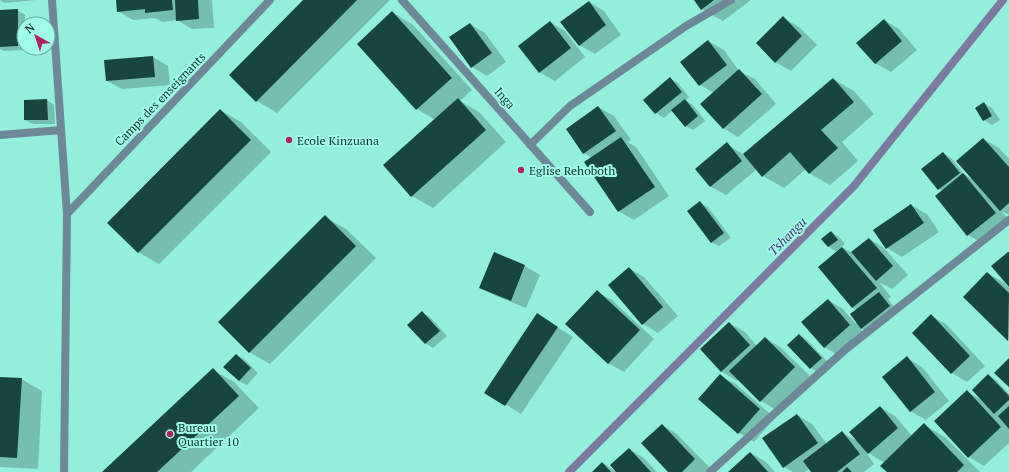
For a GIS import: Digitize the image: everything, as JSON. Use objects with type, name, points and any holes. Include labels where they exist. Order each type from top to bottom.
[{"type":"street","points":[[52,0],[67,214],[64,472]]},
{"type":"street","name":"Camps des enseignants","points":[[67,214],[270,0]]},
{"type":"street","name":"Inga","points":[[402,0],[590,212]]},
{"type":"street","points":[[530,145],[570,106],[680,30],[731,0]]},
{"type":"street","points":[[0,135],[61,130]]},
{"type":"street","points":[[710,472],[846,349],[1009,220]]},
{"type":"building","points":[[116,0],[172,0],[173,10],[145,13],[145,9],[117,12]]},
{"type":"building","points":[[175,0],[198,0],[199,19],[176,21]]},
{"type":"building","points":[[303,0],[357,0],[256,102],[229,75]]},
{"type":"building","points":[[694,0],[714,0],[701,10]]},
{"type":"building","points":[[589,1],[606,25],[579,46],[560,22]]},
{"type":"building","points":[[18,9],[18,16],[16,16],[16,46],[0,47],[0,10]]},
{"type":"building","points":[[392,11],[452,78],[416,110],[357,44]]},
{"type":"building","points":[[783,16],[802,36],[775,63],[756,43]]},
{"type":"building","points":[[884,19],[902,41],[875,64],[856,43]]},
{"type":"building","points":[[550,21],[571,48],[539,73],[518,46]]},
{"type":"building","points":[[470,23],[492,53],[471,68],[449,37]]},
{"type":"building","points":[[708,40],[727,65],[699,86],[680,62]]},
{"type":"building","points":[[153,56],[155,77],[106,81],[104,60]]},
{"type":"building","points":[[739,69],[762,94],[723,129],[700,104]]},
{"type":"building","points":[[670,77],[682,92],[655,114],[643,100]]},
{"type":"building","points":[[833,78],[854,102],[821,130],[838,148],[809,174],[790,152],[762,177],[743,154]]},
{"type":"building","points":[[458,98],[486,130],[411,197],[383,165]]},
{"type":"building","points":[[47,99],[48,120],[24,120],[24,100]]},
{"type":"building","points":[[685,99],[698,116],[685,127],[671,110]]},
{"type":"building","points":[[984,102],[992,116],[983,121],[975,108]]},
{"type":"building","points":[[598,106],[616,131],[583,154],[566,129]]},
{"type":"building","points":[[220,109],[251,140],[138,253],[107,223]]},
{"type":"building","points":[[621,137],[655,187],[618,212],[584,162]]},
{"type":"building","points":[[983,138],[1009,167],[1009,203],[1000,211],[956,161]]},
{"type":"building","points":[[727,142],[742,161],[710,187],[695,169]]},
{"type":"building","points":[[943,152],[960,173],[938,190],[921,169]]},
{"type":"building","points":[[963,173],[996,213],[967,236],[935,196]]},
{"type":"building","points":[[700,201],[724,233],[711,243],[687,211]]},
{"type":"building","points":[[911,204],[924,223],[886,249],[873,230]]},
{"type":"building","points":[[325,215],[356,246],[249,353],[218,322]]},
{"type":"building","points":[[831,231],[838,240],[828,247],[821,239]]},
{"type":"building","points":[[869,238],[893,266],[876,281],[851,252]]},
{"type":"building","points":[[842,247],[877,288],[852,308],[818,267]]},
{"type":"building","points":[[494,252],[525,265],[511,301],[479,288]]},
{"type":"building","points":[[1009,252],[1009,287],[991,266]]},
{"type":"building","points":[[629,267],[663,307],[642,325],[608,285]]},
{"type":"building","points":[[987,272],[1009,293],[1008,341],[963,297]]},
{"type":"building","points":[[597,290],[640,330],[608,364],[565,324]]},
{"type":"building","points":[[879,292],[890,306],[861,329],[850,314]]},
{"type":"building","points":[[828,299],[850,325],[824,348],[801,322]]},
{"type":"building","points":[[422,311],[440,331],[425,344],[407,325]]},
{"type":"building","points":[[537,313],[558,327],[505,406],[484,393]]},
{"type":"building","points":[[931,314],[970,356],[951,374],[912,333]]},
{"type":"building","points":[[729,322],[750,345],[721,372],[700,349]]},
{"type":"building","points":[[799,334],[822,358],[810,369],[787,345]]},
{"type":"building","points":[[765,337],[795,367],[760,402],[729,371]]},
{"type":"building","points":[[236,354],[251,368],[239,381],[223,367]]},
{"type":"building","points":[[907,356],[935,392],[910,412],[882,377]]},
{"type":"building","points":[[1009,358],[1009,387],[994,373]]},
{"type":"building","name":"Bureau Quartier 10","points":[[213,368],[239,396],[157,472],[102,472]]},
{"type":"building","points":[[720,374],[760,409],[738,434],[698,399]]},
{"type":"building","points":[[988,374],[1009,396],[1009,400],[994,414],[972,390]]},
{"type":"building","points":[[0,377],[22,378],[17,458],[0,457]]},
{"type":"building","points":[[967,390],[1001,427],[968,458],[934,421]]},
{"type":"building","points":[[880,406],[898,428],[868,454],[849,432]]},
{"type":"building","points":[[1009,406],[1009,429],[998,416]]},
{"type":"building","points":[[797,414],[818,443],[783,468],[762,438]]},
{"type":"building","points":[[924,423],[964,465],[957,472],[887,472],[880,466]]},
{"type":"building","points":[[662,424],[695,459],[682,472],[668,472],[641,443]]},
{"type":"building","points":[[842,431],[860,454],[837,472],[811,472],[803,461]]},
{"type":"building","points":[[629,448],[651,472],[616,472],[610,465]]},
{"type":"building","points":[[750,452],[768,472],[728,472]]},
{"type":"building","points":[[602,462],[611,472],[592,472]]},
{"type":"building","points":[[847,467],[852,472],[842,472]]},
{"type":"waterway","name":"Tshangu","points":[[569,472],[854,186],[1003,0]]},
{"type":"place","name":"Ecole Kinzuana","points":[[289,140]]},
{"type":"place","name":"Eglise Rehoboth","points":[[521,170]]},
{"type":"place","name":"Bureau Quartier 10","points":[[170,434]]}]
